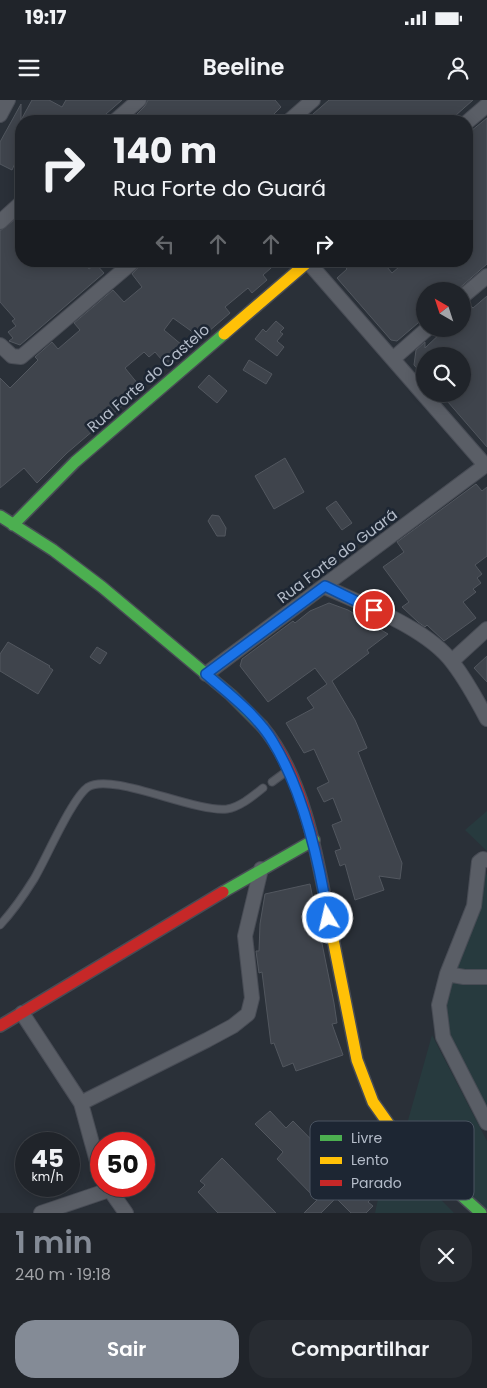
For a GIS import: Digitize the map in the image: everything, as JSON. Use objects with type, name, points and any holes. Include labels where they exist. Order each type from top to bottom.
[{"type":"main road","name":"Rua Forte do Castelo","points":[[13,524],[76,462],[302,267]]},
{"type":"main road","points":[[0,516],[53,550],[91,578],[206,674],[255,720],[273,742],[288,771],[314,840],[343,985],[350,1034],[363,1081],[373,1102],[387,1121]]},
{"type":"main road","points":[[0,1026],[261,869],[314,840]]},
{"type":"main road","points":[[468,1200],[482,1213]]},
{"type":"street","points":[[0,116],[8,100]]},
{"type":"street","points":[[121,115],[139,100]]},
{"type":"street","points":[[296,115],[313,100]]},
{"type":"street","points":[[473,117],[487,105]]},
{"type":"street","points":[[0,205],[15,205]]},
{"type":"street","points":[[0,222],[15,209]]},
{"type":"street","points":[[0,345],[12,356],[21,357],[127,267]]},
{"type":"street","points":[[312,267],[486,464]]},
{"type":"street","points":[[471,289],[487,276]]},
{"type":"street","points":[[394,358],[417,338]]},
{"type":"street","name":"Rua Forte do Guará","points":[[206,674],[486,464]]},
{"type":"street","points":[[325,586],[412,629],[452,662],[487,719]]},
{"type":"street","points":[[452,662],[487,629]]},
{"type":"street","points":[[487,860],[483,859],[479,862],[474,906],[447,974],[439,1005],[443,1037],[487,1122]]},
{"type":"street","points":[[81,1104],[233,1026],[248,1014],[252,998],[245,936],[261,869]]},
{"type":"street","points":[[447,974],[464,977],[487,977]]},
{"type":"street","points":[[22,1013],[81,1104],[90,1136]]},
{"type":"street","points":[[41,1213],[90,1195]]},
{"type":"street","points":[[114,1197],[126,1213]]},
{"type":"lane","points":[[272,782],[288,771]]},
{"type":"lane","points":[[0,925],[34,879],[71,810],[84,791],[90,786],[99,784],[125,787],[211,808],[227,808],[240,803],[263,788]]},
{"type":"green space","points":[[487,811],[487,851],[465,830]]},
{"type":"green space","points":[[483,871],[487,875],[487,1110],[447,1035],[444,1011],[447,991]]},
{"type":"green space","points":[[432,1035],[487,1141],[487,1210],[474,1197],[474,1121],[408,1121]]},
{"type":"green space","points":[[378,1200],[441,1200],[454,1213],[375,1213]]},
{"type":"building","points":[[32,100],[49,100],[62,107],[66,100],[122,100],[105,115],[24,115]]},
{"type":"building","points":[[148,100],[275,100],[281,107],[273,115],[138,115]]},
{"type":"building","points":[[329,100],[473,100],[456,115],[312,115]]},
{"type":"building","points":[[21,104],[21,115],[15,115],[15,163],[12,170],[0,164],[0,142]]},
{"type":"building","points":[[487,118],[487,264],[466,282],[416,282],[416,325],[397,341],[391,340],[337,278],[347,269],[345,267],[387,267],[392,273],[399,267],[473,267],[473,129]]},
{"type":"building","points":[[15,220],[15,267],[88,267],[89,269],[99,267],[104,273],[20,345],[9,341],[13,338],[8,332],[16,326],[12,321],[15,319],[0,302],[0,231]]},
{"type":"building","points":[[139,267],[272,267],[263,275],[267,280],[252,293],[248,288],[225,307],[230,313],[201,338],[173,318],[164,330],[188,350],[168,367],[155,352],[149,357],[144,352],[125,368],[138,384],[135,387],[138,389],[127,399],[128,401],[67,453],[37,483],[24,468],[0,488],[0,378],[10,388],[38,360],[35,357],[52,342],[58,349],[80,330],[74,323],[113,290],[124,302],[142,287],[132,274]]},
{"type":"building","points":[[487,296],[487,447],[448,402],[471,402],[471,347],[426,347],[436,338],[471,338],[471,306],[473,308]]},
{"type":"building","points":[[276,321],[284,328],[280,332],[283,334],[277,341],[284,347],[277,356],[255,339],[263,329],[266,332]]},
{"type":"building","points":[[416,350],[416,367],[414,365]]},
{"type":"building","points":[[249,360],[272,374],[266,384],[243,370]]},
{"type":"building","points":[[209,375],[227,391],[217,403],[198,387]]},
{"type":"building","points":[[285,458],[304,492],[274,509],[255,476]]},
{"type":"building","points":[[476,484],[482,491],[487,487],[487,556],[475,565],[482,574],[477,578],[481,583],[473,589],[476,592],[463,602],[476,618],[444,641],[427,625],[425,627],[418,622],[402,607],[409,602],[383,567],[404,552],[397,542]]},
{"type":"building","points":[[336,501],[352,523],[342,530],[326,508]]},
{"type":"building","points":[[212,515],[219,516],[226,528],[225,536],[217,536],[208,521]]},
{"type":"building","points":[[329,603],[348,610],[388,634],[367,650],[369,653],[332,681],[355,720],[367,748],[358,752],[402,863],[400,879],[379,876],[384,890],[355,900],[345,864],[340,866],[335,851],[341,849],[332,825],[342,821],[333,798],[324,802],[317,788],[329,782],[314,749],[304,753],[286,723],[314,708],[307,698],[327,684],[315,668],[268,702],[240,666],[242,659],[293,621],[295,623],[310,611]]},
{"type":"building","points":[[8,642],[50,666],[53,670],[38,694],[0,671],[0,654]]},
{"type":"building","points":[[97,647],[107,653],[100,664],[90,657]]},
{"type":"building","points":[[487,656],[487,682],[474,668]]},
{"type":"building","points":[[310,884],[334,1003],[337,1023],[332,1024],[343,1055],[296,1071],[293,1063],[283,1067],[274,1043],[271,1044],[262,972],[259,973],[256,951],[259,951],[260,924],[265,894]]},
{"type":"building","points":[[270,1111],[286,1128],[293,1121],[310,1138],[310,1193],[277,1159],[283,1152],[255,1124]]},
{"type":"building","points":[[222,1158],[276,1213],[218,1213],[198,1192],[205,1185],[200,1181]]},
{"type":"building","points":[[317,1200],[334,1200],[321,1213],[304,1213]]},
{"type":"building","points":[[338,1200],[370,1200],[368,1202],[373,1206],[366,1213],[351,1213]]},
{"type":"traffic: fast","points":[[13,525],[75,462],[224,334]]},
{"type":"traffic: fast","points":[[0,516],[53,550],[102,587],[231,695],[262,726]]},
{"type":"traffic: fast","points":[[223,892],[314,840]]},
{"type":"traffic: fast","points":[[467,1200],[481,1213]]},
{"type":"traffic: slow","points":[[224,334],[302,267]]},
{"type":"traffic: slow","points":[[330,924],[357,1060],[373,1102],[386,1121]]},
{"type":"traffic: jam","points":[[262,726],[277,747],[289,769],[308,820],[330,924]]},
{"type":"traffic: jam","points":[[0,1026],[223,892]]},
{"type":"route","points":[[328,918],[314,840],[288,771],[273,742],[255,720],[206,674],[325,586],[374,610]]}]
